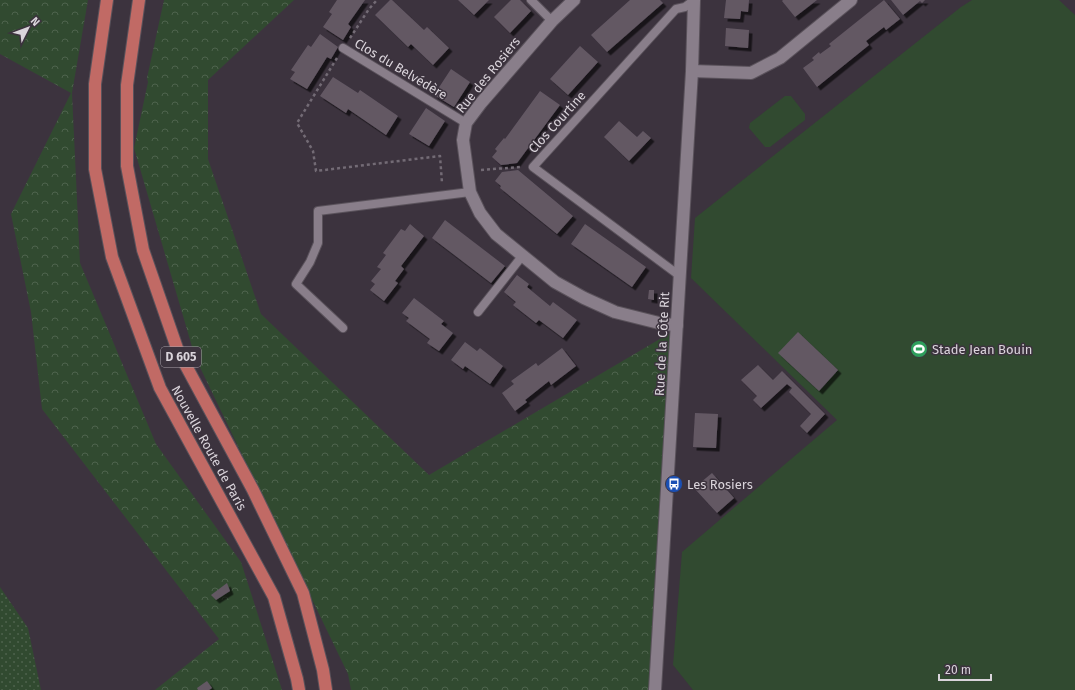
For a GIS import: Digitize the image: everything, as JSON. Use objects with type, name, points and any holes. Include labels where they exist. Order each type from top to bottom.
[{"type":"main road","name":"Nouvelle Route de Paris","points":[[107,0],[96,84],[95,169],[112,257],[160,388],[274,596],[299,690]]},
{"type":"main road","name":"Nouvelle Route de Paris","points":[[139,0],[127,85],[127,166],[143,250],[178,351],[253,490],[303,593],[323,670],[326,690]]},
{"type":"street","name":"Rue des Rosiers","points":[[574,0],[552,21],[480,103],[466,123],[463,140],[470,192],[480,213],[496,234],[555,282],[584,298],[615,312],[663,324],[677,325]]},
{"type":"street","name":"Rue de la Côte Rit","points":[[655,690],[692,71],[694,0]]},
{"type":"street","points":[[692,71],[751,74],[780,58],[851,0]]},
{"type":"lane","points":[[530,0],[552,21]]},
{"type":"lane","name":"Clos Courtine","points":[[680,276],[533,166],[676,9],[685,7],[694,0]]},
{"type":"lane","name":"Clos du Belvédère","points":[[343,48],[466,123]]},
{"type":"lane","points":[[343,328],[296,284],[310,262],[318,243],[318,211],[470,192]]},
{"type":"lane","points":[[478,312],[523,255]]},
{"type":"path","points":[[377,0],[369,9],[343,48],[298,123],[313,151],[316,172],[440,156],[442,195]]},
{"type":"path","points":[[466,170],[533,166]]},
{"type":"green space","points":[[0,0],[88,0],[72,93],[80,263],[156,444],[241,562],[282,690],[155,690],[219,639],[42,409],[31,312],[11,214],[71,93],[0,54]]},
{"type":"green space","points":[[164,0],[294,0],[208,80],[208,159],[261,314],[429,475],[670,333],[650,690],[351,690],[348,674],[195,357],[134,148]]},
{"type":"green space","name":"Stade Jean Bouin","points":[[972,0],[1059,0],[1075,15],[1075,690],[693,690],[673,665],[682,552],[837,420],[691,278],[695,218],[961,7]]},
{"type":"green space","points":[[785,96],[791,96],[805,114],[805,120],[770,147],[765,147],[749,128],[750,123]]},
{"type":"green space","points":[[0,587],[28,628],[41,690],[0,690]]},
{"type":"building","points":[[337,0],[365,0],[348,24],[351,27],[343,40],[323,27],[332,14],[329,12]]},
{"type":"building","points":[[390,0],[392,0],[424,30],[427,27],[449,48],[433,65],[411,44],[408,47],[375,15]]},
{"type":"building","points":[[458,0],[489,0],[474,15]]},
{"type":"building","points":[[511,0],[520,0],[531,11],[510,33],[494,17]]},
{"type":"building","points":[[630,0],[660,0],[663,3],[607,52],[591,35]]},
{"type":"building","points":[[726,0],[749,0],[748,12],[741,11],[740,19],[724,18]]},
{"type":"building","points":[[817,0],[795,17],[782,1]]},
{"type":"building","points":[[884,0],[900,19],[886,30],[884,27],[866,41],[869,45],[817,87],[803,68],[814,60],[812,58],[819,52],[820,54],[831,46],[829,44]]},
{"type":"building","points":[[891,0],[925,0],[922,3],[920,1],[903,15]]},
{"type":"building","points":[[726,28],[749,30],[748,48],[725,46]]},
{"type":"building","points":[[320,34],[338,47],[331,59],[327,57],[307,89],[290,79],[295,72],[291,70],[308,45],[311,47]]},
{"type":"building","points":[[580,46],[598,62],[568,95],[550,79]]},
{"type":"building","points":[[451,69],[470,82],[454,107],[434,95]]},
{"type":"building","points":[[333,77],[358,93],[360,90],[398,116],[386,135],[348,109],[346,113],[320,96]]},
{"type":"building","points":[[540,91],[560,105],[517,163],[501,165],[492,157],[497,151],[495,149],[504,138],[505,139]]},
{"type":"building","points":[[426,108],[445,121],[429,146],[409,134]]},
{"type":"building","points":[[619,121],[637,137],[643,131],[651,138],[629,161],[604,137]]},
{"type":"building","points":[[518,170],[573,216],[557,234],[500,188],[501,186],[495,181],[502,172]]},
{"type":"building","points":[[445,220],[505,266],[491,283],[432,238]]},
{"type":"building","points":[[410,224],[424,236],[401,266],[404,269],[395,281],[398,283],[384,301],[370,290],[375,284],[371,281],[381,269],[377,267],[386,255],[383,253],[401,229],[405,231]]},
{"type":"building","points":[[585,224],[646,267],[632,287],[571,244]]},
{"type":"building","points":[[517,275],[529,284],[527,287],[550,306],[553,302],[577,320],[563,338],[539,320],[536,323],[513,305],[516,302],[504,292]]},
{"type":"building","points":[[649,290],[654,290],[654,300],[648,299]]},
{"type":"building","points":[[414,298],[444,321],[441,324],[453,333],[439,351],[427,343],[430,339],[406,321],[409,318],[402,313]]},
{"type":"building","points":[[798,332],[838,370],[819,391],[778,353]]},
{"type":"building","points":[[465,342],[477,351],[480,348],[503,366],[490,384],[465,366],[463,369],[451,360]]},
{"type":"building","points":[[562,348],[576,366],[551,385],[549,381],[525,400],[527,402],[515,411],[502,393],[514,384],[511,381],[536,363],[538,366]]},
{"type":"building","points":[[758,365],[773,380],[782,371],[825,414],[807,433],[800,426],[811,414],[789,392],[792,388],[787,384],[761,408],[753,400],[757,396],[741,380]]},
{"type":"building","points":[[695,413],[718,414],[716,448],[693,447]]},
{"type":"building","points":[[712,473],[734,498],[717,513],[694,488]]},
{"type":"building","points":[[227,583],[230,591],[216,600],[211,595]]},
{"type":"building","points":[[207,681],[212,688],[209,690],[198,690],[197,688]]},
{"type":"place","name":"Stade Jean Bouin","points":[[919,349]]},
{"type":"place","name":"Les Rosiers","points":[[674,484]]}]
